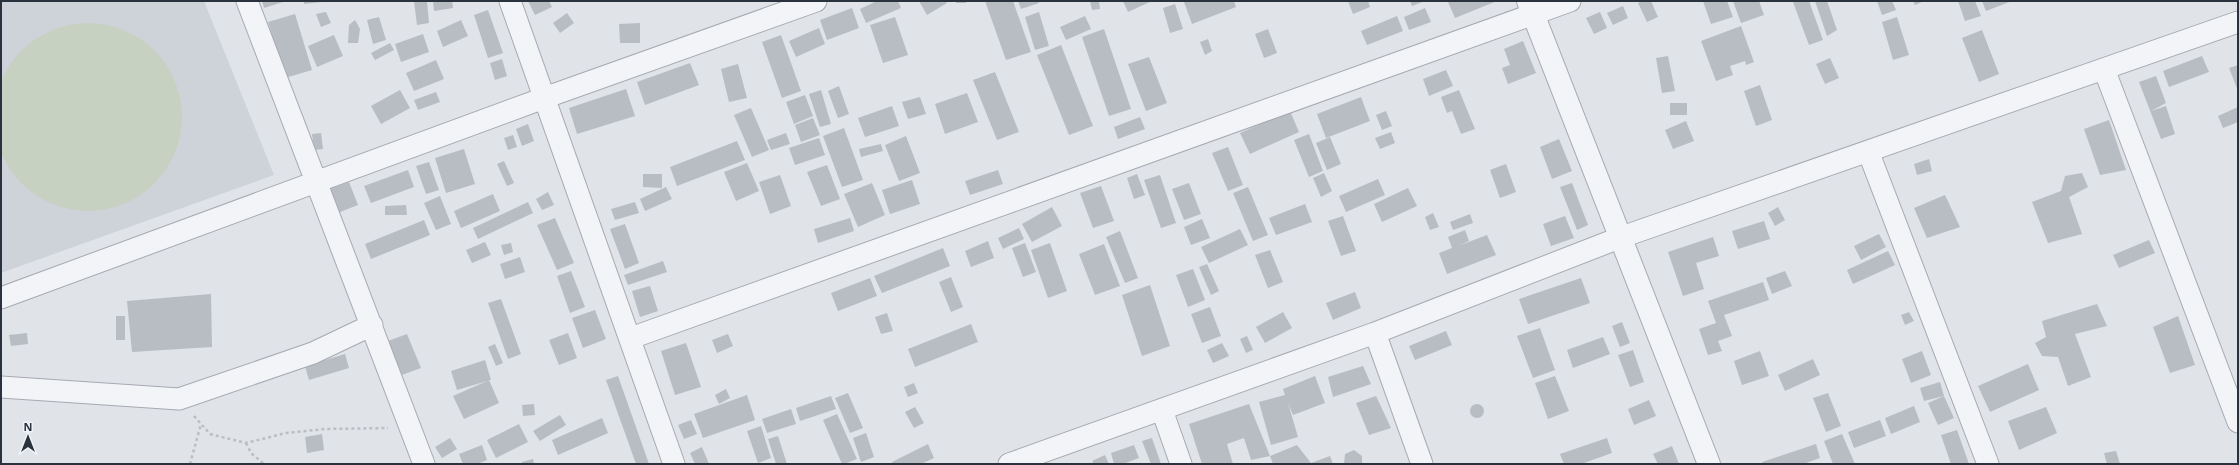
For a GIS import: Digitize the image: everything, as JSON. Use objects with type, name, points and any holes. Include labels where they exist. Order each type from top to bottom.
[{"type":"street","points":[[247,1],[412,428],[424,464]]},
{"type":"street","points":[[510,1],[631,338],[674,464]]},
{"type":"street","points":[[1,298],[316,181],[816,1]]},
{"type":"street","points":[[631,338],[1531,8],[1570,1]]},
{"type":"street","points":[[1531,8],[1619,238],[1709,464]]},
{"type":"street","points":[[1009,464],[1375,333],[1619,238],[2238,22]]},
{"type":"street","points":[[2104,69],[2238,422]]},
{"type":"street","points":[[1868,151],[1988,464]]},
{"type":"street","points":[[1,387],[179,399],[313,353],[372,325]]},
{"type":"street","points":[[1375,333],[1422,464]]},
{"type":"street","points":[[1162,410],[1181,464]]},
{"type":"path","points":[[179,399],[210,434],[246,443],[286,433],[324,429],[412,428]]},
{"type":"path","points":[[190,464],[201,424]]},
{"type":"path","points":[[246,443],[251,453],[264,464]]},
{"type":"shaded area","points":[[1,1],[204,1],[274,175],[1,273]]},
{"type":"green space","points":[[79,23],[97,23],[124,30],[148,44],[155,50],[161,57],[175,81],[182,108],[182,126],[175,153],[161,177],[155,184],[148,190],[124,204],[97,211],[79,211],[61,207],[44,200],[28,190],[15,177],[5,161],[-2,144],[-6,126],[-6,108],[-2,90],[5,73],[15,57],[28,44],[44,34],[61,27]]},
{"type":"building","points":[[262,1],[286,1],[264,8]]},
{"type":"building","points":[[304,1],[322,1],[322,2],[304,4]]},
{"type":"building","points":[[414,1],[427,1],[429,23],[417,25]]},
{"type":"building","points":[[433,1],[452,1],[453,8],[434,11]]},
{"type":"building","points":[[528,1],[549,1],[552,7],[535,15]]},
{"type":"building","points":[[877,1],[898,1],[901,8],[866,23],[860,9]]},
{"type":"building","points":[[919,1],[946,1],[947,3],[927,15]]},
{"type":"building","points":[[956,1],[966,1],[966,3],[956,3]]},
{"type":"building","points":[[985,1],[1013,1],[1031,52],[1006,60]]},
{"type":"building","points":[[1018,1],[1038,1],[1039,3],[1021,9]]},
{"type":"building","points":[[1090,1],[1099,1],[1100,9],[1092,10]]},
{"type":"building","points":[[1123,1],[1152,1],[1128,12]]},
{"type":"building","points":[[1234,1],[1236,7],[1192,24],[1184,2]]},
{"type":"building","points":[[1348,1],[1368,1],[1370,7],[1353,14]]},
{"type":"building","points":[[1410,1],[1425,1],[1412,6]]},
{"type":"building","points":[[1450,1],[1497,1],[1455,18],[1448,2]]},
{"type":"building","points":[[1642,1],[1651,1],[1658,17],[1647,22],[1638,3]]},
{"type":"building","points":[[1703,1],[1727,1],[1733,17],[1711,24]]},
{"type":"building","points":[[1733,1],[1759,1],[1764,15],[1741,23]]},
{"type":"building","points":[[1809,1],[1823,40],[1809,45],[1793,2]]},
{"type":"building","points":[[1815,1],[1827,1],[1837,30],[1827,36]]},
{"type":"building","points":[[1877,1],[1892,1],[1896,10],[1882,15]]},
{"type":"building","points":[[1913,1],[1924,1],[1915,5]]},
{"type":"building","points":[[1958,1],[1975,1],[1981,16],[1965,21]]},
{"type":"building","points":[[1982,1],[2012,1],[1986,11]]},
{"type":"building","points":[[1175,4],[1183,29],[1170,33],[1163,8]]},
{"type":"building","points":[[1623,6],[1628,18],[1613,25],[1607,13]]},
{"type":"building","points":[[852,8],[859,28],[827,40],[820,20]]},
{"type":"building","points":[[1425,8],[1431,22],[1409,30],[1404,17]]},
{"type":"building","points":[[488,10],[503,53],[488,58],[474,15]]},
{"type":"building","points":[[326,12],[331,23],[321,27],[316,14]]},
{"type":"building","points":[[1039,12],[1049,46],[1035,50],[1025,17]]},
{"type":"building","points":[[1600,12],[1607,28],[1594,34],[1586,18]]},
{"type":"building","points":[[567,13],[574,23],[560,33],[553,23]]},
{"type":"building","points":[[295,14],[312,70],[285,78],[268,22]]},
{"type":"building","points":[[1085,16],[1091,29],[1066,40],[1060,27]]},
{"type":"building","points":[[1397,16],[1403,31],[1367,45],[1361,31]]},
{"type":"building","points":[[379,17],[386,40],[373,44],[367,20]]},
{"type":"building","points":[[895,17],[908,55],[883,63],[870,25]]},
{"type":"building","points":[[1897,17],[1909,55],[1893,60],[1882,22]]},
{"type":"building","points":[[355,20],[360,29],[358,43],[348,43],[349,25]]},
{"type":"building","points":[[461,20],[468,36],[443,47],[437,31]]},
{"type":"building","points":[[640,23],[640,43],[620,43],[619,24]]},
{"type":"building","points":[[1741,26],[1754,62],[1746,65],[1745,61],[1730,66],[1733,75],[1716,81],[1701,41]]},
{"type":"building","points":[[819,28],[825,44],[796,57],[789,41]]},
{"type":"building","points":[[1104,29],[1131,109],[1109,116],[1082,37]]},
{"type":"building","points":[[1268,29],[1277,53],[1264,58],[1255,34]]},
{"type":"building","points":[[1982,30],[1999,74],[1979,82],[1962,38]]},
{"type":"building","points":[[423,34],[429,52],[401,62],[395,44]]},
{"type":"building","points":[[334,35],[343,56],[317,67],[308,46]]},
{"type":"building","points":[[781,35],[801,91],[782,98],[762,42]]},
{"type":"building","points":[[1208,39],[1212,51],[1205,55],[1200,42]]},
{"type":"building","points":[[1523,41],[1536,73],[1508,84],[1502,68],[1510,65],[1504,49]]},
{"type":"building","points":[[390,43],[394,50],[375,60],[371,53]]},
{"type":"building","points":[[1061,45],[1093,126],[1069,135],[1037,55]]},
{"type":"building","points":[[1668,56],[1675,91],[1662,93],[1656,58]]},
{"type":"building","points":[[2202,56],[2209,72],[2169,87],[2163,71]]},
{"type":"building","points":[[1149,57],[1167,103],[1146,111],[1128,64]]},
{"type":"building","points":[[1830,58],[1839,78],[1825,84],[1816,64]]},
{"type":"building","points":[[502,59],[507,76],[495,80],[490,63]]},
{"type":"building","points":[[436,60],[444,79],[414,91],[406,73]]},
{"type":"building","points":[[690,63],[699,85],[645,105],[637,82]]},
{"type":"building","points":[[738,64],[747,98],[729,102],[721,69]]},
{"type":"building","points":[[2238,65],[2238,91],[2229,68]]},
{"type":"building","points":[[1446,70],[1453,86],[1429,96],[1423,79]]},
{"type":"building","points":[[995,72],[1019,132],[997,140],[973,80]]},
{"type":"building","points":[[2156,76],[2166,103],[2151,111],[2166,106],[2175,134],[2161,139],[2139,82]]},
{"type":"building","points":[[1760,85],[1772,120],[1756,126],[1744,91]]},
{"type":"building","points":[[839,86],[849,114],[838,118],[828,91]]},
{"type":"building","points":[[626,89],[635,116],[577,134],[569,108]]},
{"type":"building","points":[[400,90],[410,108],[381,124],[371,106]]},
{"type":"building","points":[[821,90],[831,124],[820,127],[809,94]]},
{"type":"building","points":[[1459,90],[1475,129],[1461,134],[1452,111],[1447,113],[1441,97]]},
{"type":"building","points":[[436,92],[440,102],[418,110],[414,100]]},
{"type":"building","points":[[967,93],[978,122],[945,134],[935,104]]},
{"type":"building","points":[[805,95],[813,116],[794,124],[786,102]]},
{"type":"building","points":[[920,97],[926,114],[908,119],[902,102]]},
{"type":"building","points":[[1361,97],[1370,121],[1326,138],[1317,114]]},
{"type":"building","points":[[1670,103],[1687,103],[1687,115],[1670,115]]},
{"type":"building","points":[[892,106],[899,126],[865,137],[858,118]]},
{"type":"building","points":[[2238,107],[2238,122],[2223,128],[2218,116]]},
{"type":"building","points":[[751,108],[769,150],[752,157],[734,115]]},
{"type":"building","points":[[1290,111],[1299,132],[1250,154],[1240,133]]},
{"type":"building","points":[[1386,111],[1392,126],[1382,130],[1376,115]]},
{"type":"building","points":[[1140,117],[1145,129],[1118,139],[1114,127]]},
{"type":"building","points":[[813,118],[820,135],[801,142],[795,125]]},
{"type":"building","points":[[2109,120],[2126,170],[2100,175],[2084,129]]},
{"type":"building","points":[[1686,121],[1694,141],[1673,149],[1665,130]]},
{"type":"building","points":[[528,124],[534,141],[522,146],[516,129]]},
{"type":"building","points":[[844,128],[863,180],[842,187],[823,136]]},
{"type":"building","points":[[1391,132],[1395,143],[1380,149],[1375,138]]},
{"type":"building","points":[[321,133],[323,149],[314,150],[312,134]]},
{"type":"building","points":[[786,133],[790,144],[771,150],[767,140]]},
{"type":"building","points":[[1309,134],[1323,171],[1309,177],[1294,140]]},
{"type":"building","points":[[513,135],[517,147],[508,150],[504,138]]},
{"type":"building","points":[[906,136],[920,173],[899,181],[885,145]]},
{"type":"building","points":[[1330,137],[1341,164],[1327,170],[1316,143]]},
{"type":"building","points":[[819,138],[825,155],[795,165],[789,148]]},
{"type":"building","points":[[1559,139],[1572,171],[1552,179],[1540,147]]},
{"type":"building","points":[[737,141],[745,160],[677,186],[670,167]]},
{"type":"building","points":[[881,144],[883,151],[861,157],[859,149]]},
{"type":"building","points":[[1228,147],[1243,185],[1228,191],[1212,153]]},
{"type":"building","points":[[464,149],[475,184],[446,193],[435,158]]},
{"type":"building","points":[[1929,159],[1932,171],[1917,175],[1914,164]]},
{"type":"building","points":[[504,161],[514,183],[507,186],[497,164]]},
{"type":"building","points":[[429,162],[439,190],[426,194],[416,166]]},
{"type":"building","points":[[747,163],[759,191],[736,201],[724,172]]},
{"type":"building","points":[[1506,164],[1516,192],[1500,198],[1490,170]]},
{"type":"building","points":[[827,165],[840,199],[821,206],[807,172]]},
{"type":"building","points":[[408,170],[414,187],[371,203],[364,186]]},
{"type":"building","points":[[998,170],[1003,184],[970,195],[965,181]]},
{"type":"building","points":[[1324,173],[1332,191],[1321,197],[1313,178]]},
{"type":"building","points":[[2082,173],[2088,187],[2069,197],[2082,234],[2048,243],[2032,202],[2061,191],[2065,176]]},
{"type":"building","points":[[643,174],[662,174],[662,188],[643,187]]},
{"type":"building","points":[[1137,174],[1145,195],[1134,199],[1127,178]]},
{"type":"building","points":[[780,175],[791,206],[770,214],[759,182]]},
{"type":"building","points":[[1160,175],[1176,223],[1161,228],[1144,180]]},
{"type":"building","points":[[1378,179],[1385,195],[1346,212],[1339,196]]},
{"type":"building","points":[[912,180],[920,204],[890,214],[882,190]]},
{"type":"building","points":[[349,182],[358,205],[335,214],[326,190]]},
{"type":"building","points":[[872,183],[885,215],[858,227],[844,194]]},
{"type":"building","points":[[1189,183],[1201,214],[1184,220],[1172,189]]},
{"type":"building","points":[[1572,183],[1588,225],[1577,230],[1560,187]]},
{"type":"building","points":[[1101,186],[1114,221],[1093,228],[1080,193]]},
{"type":"building","points":[[666,187],[672,199],[645,211],[640,199]]},
{"type":"building","points":[[1248,187],[1268,235],[1253,241],[1233,193]]},
{"type":"building","points":[[1408,188],[1417,206],[1382,222],[1374,204]]},
{"type":"building","points":[[548,192],[554,205],[542,210],[536,199]]},
{"type":"building","points":[[493,194],[500,211],[461,228],[454,211]]},
{"type":"building","points":[[1945,195],[1960,227],[1927,238],[1914,208]]},
{"type":"building","points":[[440,196],[451,224],[436,230],[424,203]]},
{"type":"building","points":[[528,202],[533,213],[478,239],[473,228]]},
{"type":"building","points":[[635,202],[639,213],[615,220],[611,209]]},
{"type":"building","points":[[1305,204],[1312,222],[1276,235],[1269,218]]},
{"type":"building","points":[[406,205],[407,215],[385,215],[385,206]]},
{"type":"building","points":[[1052,207],[1062,226],[1032,242],[1022,224]]},
{"type":"building","points":[[1778,207],[1785,220],[1775,226],[1768,213]]},
{"type":"building","points":[[1433,213],[1439,227],[1430,230],[1425,217]]},
{"type":"building","points":[[1470,214],[1473,223],[1453,230],[1450,222]]},
{"type":"building","points":[[1343,216],[1356,251],[1341,256],[1328,221]]},
{"type":"building","points":[[1565,216],[1574,238],[1551,246],[1543,224]]},
{"type":"building","points":[[555,218],[574,263],[557,270],[537,225]]},
{"type":"building","points":[[850,218],[854,231],[818,243],[814,229]]},
{"type":"building","points":[[1202,219],[1210,238],[1191,245],[1184,227]]},
{"type":"building","points":[[424,220],[430,235],[371,259],[365,244]]},
{"type":"building","points":[[1764,221],[1770,239],[1738,249],[1732,231]]},
{"type":"building","points":[[625,224],[639,263],[625,269],[610,229]]},
{"type":"building","points":[[1019,228],[1024,239],[1003,249],[998,238]]},
{"type":"building","points":[[1240,229],[1248,245],[1209,263],[1201,247]]},
{"type":"building","points":[[1465,230],[1469,241],[1458,246],[1487,235],[1496,255],[1447,274],[1439,253],[1452,248],[1448,237]]},
{"type":"building","points":[[1120,231],[1138,278],[1125,283],[1106,237]]},
{"type":"building","points":[[1879,234],[1886,247],[1861,260],[1854,246]]},
{"type":"building","points":[[1713,237],[1719,256],[1696,263],[1704,289],[1683,296],[1668,252]]},
{"type":"building","points":[[2149,240],[2155,253],[2119,268],[2113,255]]},
{"type":"building","points":[[988,241],[994,258],[971,267],[965,251]]},
{"type":"building","points":[[485,242],[491,255],[472,263],[466,250]]},
{"type":"building","points":[[511,243],[513,252],[504,255],[501,245]]},
{"type":"building","points":[[1025,243],[1036,272],[1023,277],[1012,248]]},
{"type":"building","points":[[1050,243],[1067,291],[1048,298],[1031,250]]},
{"type":"building","points":[[1104,244],[1120,286],[1095,295],[1079,254]]},
{"type":"building","points":[[943,248],[950,266],[882,293],[874,276]]},
{"type":"building","points":[[1270,250],[1283,282],[1268,288],[1255,255]]},
{"type":"building","points":[[1888,251],[1895,265],[1853,284],[1847,270]]},
{"type":"building","points":[[520,257],[525,272],[505,279],[500,264]]},
{"type":"building","points":[[663,261],[667,272],[628,285],[624,275]]},
{"type":"building","points":[[1207,264],[1219,291],[1211,295],[1199,267]]},
{"type":"building","points":[[1193,269],[1205,300],[1188,307],[1176,275]]},
{"type":"building","points":[[571,271],[585,307],[570,313],[557,276]]},
{"type":"building","points":[[1785,271],[1792,286],[1772,294],[1766,278]]},
{"type":"building","points":[[951,277],[963,307],[951,312],[939,282]]},
{"type":"building","points":[[870,278],[877,296],[838,311],[831,293]]},
{"type":"building","points":[[1581,278],[1590,303],[1528,324],[1519,299]]},
{"type":"building","points":[[1763,282],[1769,300],[1724,315],[1732,336],[1718,341],[1722,351],[1708,355],[1699,329],[1716,323],[1708,301]]},
{"type":"building","points":[[1150,285],[1170,346],[1142,356],[1122,295]]},
{"type":"building","points":[[650,286],[658,311],[640,317],[632,291]]},
{"type":"building","points":[[1355,292],[1361,308],[1333,320],[1326,303]]},
{"type":"building","points":[[211,294],[212,347],[132,352],[127,301]]},
{"type":"building","points":[[501,299],[521,354],[508,359],[488,303]]},
{"type":"building","points":[[2097,304],[2107,326],[2075,334],[2091,377],[2068,386],[2058,357],[2042,356],[2035,343],[2046,337],[2042,321]]},
{"type":"building","points":[[1210,307],[1221,336],[1202,343],[1191,314]]},
{"type":"building","points":[[595,310],[606,339],[583,348],[572,318]]},
{"type":"building","points":[[1283,312],[1292,328],[1265,343],[1256,327]]},
{"type":"building","points":[[1909,312],[1914,321],[1905,325],[1901,315]]},
{"type":"building","points":[[887,313],[893,331],[881,334],[875,317]]},
{"type":"building","points":[[116,316],[125,316],[125,340],[116,340]]},
{"type":"building","points":[[2178,316],[2195,365],[2170,373],[2153,327]]},
{"type":"building","points":[[1622,322],[1630,343],[1620,347],[1612,326]]},
{"type":"building","points":[[971,324],[978,342],[915,367],[908,349]]},
{"type":"building","points":[[1540,328],[1555,370],[1533,378],[1517,336]]},
{"type":"building","points":[[1446,331],[1452,345],[1415,360],[1409,346]]},
{"type":"building","points":[[27,333],[28,344],[11,346],[9,335]]},
{"type":"building","points":[[568,333],[577,358],[559,365],[549,340]]},
{"type":"building","points":[[407,334],[421,368],[402,375],[388,341]]},
{"type":"building","points":[[728,334],[733,346],[717,353],[712,340]]},
{"type":"building","points":[[1247,336],[1253,350],[1246,353],[1240,339]]},
{"type":"building","points":[[1603,337],[1610,354],[1573,368],[1567,350]]},
{"type":"building","points":[[686,343],[701,387],[675,395],[661,351]]},
{"type":"building","points":[[1222,343],[1229,356],[1213,363],[1207,350]]},
{"type":"building","points":[[495,344],[503,363],[496,366],[488,347]]},
{"type":"building","points":[[1633,350],[1644,382],[1630,387],[1618,355]]},
{"type":"building","points":[[1760,351],[1769,376],[1742,385],[1734,361]]},
{"type":"building","points":[[1922,351],[1931,375],[1911,383],[1902,359]]},
{"type":"building","points":[[345,354],[349,368],[309,380],[305,366]]},
{"type":"building","points":[[1813,359],[1820,375],[1785,391],[1778,375]]},
{"type":"building","points":[[485,360],[491,380],[489,380],[499,403],[464,419],[453,396],[487,381],[457,390],[451,371]]},
{"type":"building","points":[[2028,364],[2039,390],[1990,412],[1978,386]]},
{"type":"building","points":[[1363,366],[1371,384],[1333,397],[1328,377]]},
{"type":"building","points":[[618,376],[649,464],[636,464],[606,380]]},
{"type":"building","points":[[1315,376],[1325,403],[1293,415],[1288,403],[1298,437],[1271,445],[1259,402],[1285,395],[1283,389]]},
{"type":"building","points":[[1555,376],[1569,411],[1548,419],[1535,383]]},
{"type":"building","points":[[1940,382],[1944,396],[1924,401],[1920,388]]},
{"type":"building","points":[[914,383],[918,393],[908,397],[904,387]]},
{"type":"building","points":[[726,389],[730,398],[719,404],[715,395]]},
{"type":"building","points":[[848,393],[863,428],[850,433],[835,398]]},
{"type":"building","points":[[1828,393],[1841,426],[1826,432],[1813,398]]},
{"type":"building","points":[[747,395],[755,420],[703,438],[694,414]]},
{"type":"building","points":[[831,396],[836,409],[800,421],[796,408]]},
{"type":"building","points":[[1376,396],[1391,428],[1369,435],[1356,403]]},
{"type":"building","points":[[1944,396],[1954,418],[1938,425],[1928,403]]},
{"type":"building","points":[[1649,400],[1656,416],[1634,425],[1628,409]]},
{"type":"building","points":[[534,404],[535,415],[523,416],[522,405]]},
{"type":"building","points":[[1249,404],[1270,456],[1251,460],[1244,438],[1227,444],[1233,464],[1202,464],[1189,424]]},
{"type":"building","points":[[1477,404],[1482,406],[1484,411],[1482,416],[1477,418],[1472,416],[1470,411],[1472,406]]},
{"type":"building","points":[[1914,406],[1920,422],[1891,434],[1885,418]]},
{"type":"building","points":[[915,407],[924,423],[914,428],[905,412]]},
{"type":"building","points":[[2046,407],[2057,433],[2019,450],[2008,421]]},
{"type":"building","points":[[791,409],[796,424],[767,433],[762,419]]},
{"type":"building","points":[[837,414],[857,459],[844,464],[842,464],[823,420]]},
{"type":"building","points":[[560,415],[566,425],[540,441],[533,431]]},
{"type":"building","points":[[602,418],[608,433],[558,455],[552,440]]},
{"type":"building","points":[[691,420],[697,434],[684,439],[678,425]]},
{"type":"building","points":[[1880,420],[1886,436],[1854,448],[1848,432]]},
{"type":"building","points":[[519,424],[528,442],[496,458],[487,440]]},
{"type":"building","points":[[761,426],[771,458],[758,463],[747,431]]},
{"type":"building","points":[[1957,430],[1969,464],[1951,464],[1941,435]]},
{"type":"building","points":[[866,433],[874,457],[861,462],[853,438]]},
{"type":"building","points":[[322,434],[324,450],[307,453],[305,437]]},
{"type":"building","points":[[1842,434],[1855,464],[1833,464],[1824,441]]},
{"type":"building","points":[[778,436],[787,464],[776,464],[768,439]]},
{"type":"building","points":[[450,438],[457,449],[442,458],[435,447]]},
{"type":"building","points":[[1152,438],[1161,464],[1151,464],[1142,441]]},
{"type":"building","points":[[1607,438],[1612,453],[1581,464],[1564,464],[1560,454]]},
{"type":"building","points":[[928,444],[934,458],[921,464],[893,464],[892,462]]},
{"type":"building","points":[[1816,444],[1820,458],[1803,464],[1763,464],[1762,462]]},
{"type":"building","points":[[482,445],[487,460],[477,464],[463,464],[459,454]]},
{"type":"building","points":[[1134,445],[1139,458],[1123,464],[1114,464],[1111,453]]},
{"type":"building","points":[[1297,445],[1311,463],[1273,464],[1270,456]]},
{"type":"building","points":[[1672,446],[1679,464],[1658,464],[1653,454]]},
{"type":"building","points":[[702,447],[709,464],[695,464],[690,453]]},
{"type":"building","points":[[1354,450],[1362,456],[1362,464],[1344,464],[1345,454]]},
{"type":"building","points":[[2116,451],[2120,464],[2107,464],[2104,453]]},
{"type":"building","points":[[1105,455],[1109,464],[1094,464],[1092,461]]},
{"type":"building","points":[[1330,456],[1333,464],[1311,464],[1311,463]]},
{"type":"building","points":[[533,459],[534,464],[522,464],[522,462]]}]
